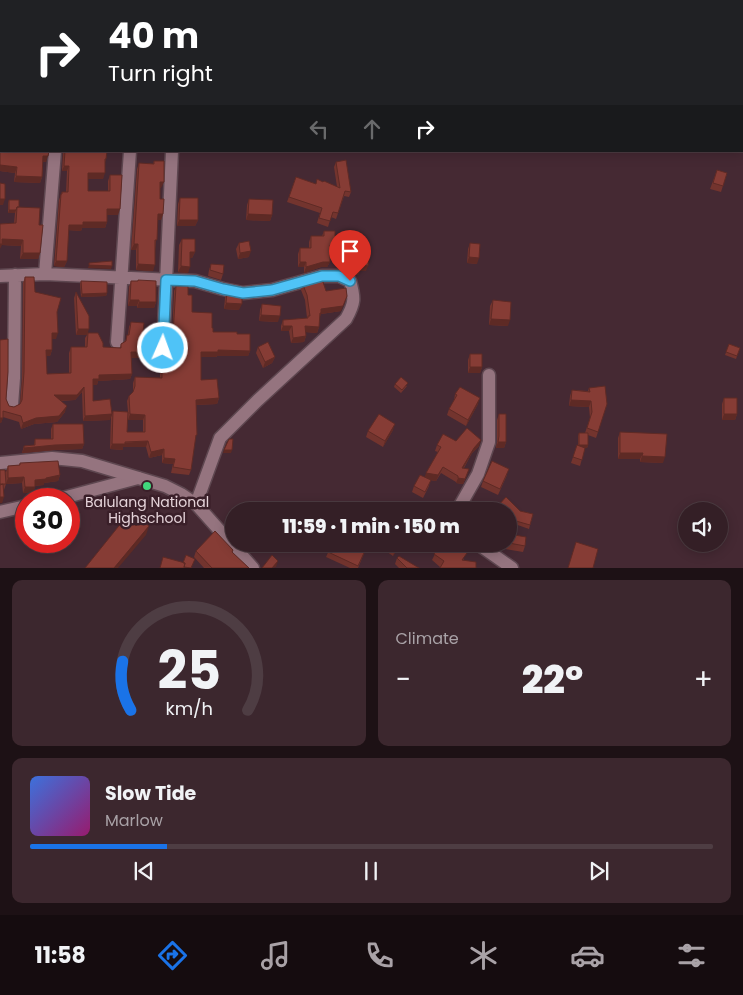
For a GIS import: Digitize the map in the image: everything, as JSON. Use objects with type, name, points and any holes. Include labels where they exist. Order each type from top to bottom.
[{"type":"street","points":[[45,274],[55,152]]},
{"type":"street","points":[[117,342],[130,152]]},
{"type":"street","points":[[163,348],[172,152]]},
{"type":"street","points":[[0,276],[45,274],[195,281],[243,293],[272,290],[322,276],[339,276],[350,281],[353,292],[353,306],[346,319],[258,400],[220,438],[196,504]]},
{"type":"street","points":[[12,405],[15,275]]},
{"type":"street","points":[[462,502],[478,474],[489,442],[489,375]]},
{"type":"street","points":[[0,463],[52,458],[82,462],[165,486],[196,504],[253,568]]},
{"type":"street","points":[[80,493],[138,478]]},
{"type":"street","points":[[0,512],[15,509]]},
{"type":"street","points":[[489,552],[512,568]]},
{"type":"building","points":[[0,152],[49,152],[48,156],[43,156],[42,177],[16,176],[17,167],[0,165]]},
{"type":"building","points":[[65,152],[107,152],[105,173],[88,173],[88,191],[110,191],[110,175],[122,175],[120,209],[107,209],[107,222],[83,222],[83,225],[69,225],[67,261],[56,261],[61,194],[62,192],[68,192],[69,166],[64,166]]},
{"type":"building","points":[[346,160],[351,192],[345,191],[338,213],[333,212],[330,221],[319,218],[322,208],[289,197],[296,177],[316,184],[317,179],[340,188],[336,162]]},
{"type":"building","points":[[154,161],[164,161],[164,182],[160,182],[160,199],[164,199],[163,214],[158,214],[155,265],[138,264],[138,244],[134,244],[139,163],[154,164]]},
{"type":"building","points":[[717,170],[727,173],[723,186],[713,183]]},
{"type":"building","points":[[0,183],[5,184],[5,199],[0,199]]},
{"type":"building","points":[[180,198],[198,198],[198,220],[179,220]]},
{"type":"building","points":[[249,199],[273,200],[272,215],[248,214]]},
{"type":"building","points":[[9,200],[19,200],[19,207],[16,210],[9,210]]},
{"type":"building","points":[[17,207],[40,208],[39,225],[43,225],[40,253],[23,253],[23,240],[2,239],[2,244],[0,244],[0,224],[16,223]]},
{"type":"building","points":[[324,231],[335,231],[335,245],[330,245],[330,262],[306,267],[306,262],[300,262],[300,248],[311,248],[311,236],[324,236]]},
{"type":"building","points":[[182,239],[195,239],[195,252],[190,252],[190,267],[181,266]]},
{"type":"building","points":[[249,241],[251,251],[240,253],[239,243]]},
{"type":"building","points":[[470,243],[480,244],[479,258],[469,257]]},
{"type":"building","points":[[349,254],[369,257],[368,266],[361,265],[360,269],[356,269],[349,265]]},
{"type":"building","points":[[112,261],[112,266],[89,265],[89,263]]},
{"type":"building","points":[[211,264],[224,265],[223,274],[210,270]]},
{"type":"building","points":[[25,277],[34,277],[35,292],[61,298],[57,312],[58,333],[52,333],[52,350],[46,350],[47,374],[71,373],[71,347],[87,347],[88,333],[98,333],[103,347],[121,348],[121,344],[126,341],[127,335],[129,335],[131,322],[144,323],[143,332],[149,332],[149,352],[131,352],[132,374],[99,375],[99,379],[93,379],[93,401],[110,399],[112,414],[85,416],[84,387],[77,395],[54,395],[67,406],[59,416],[36,418],[23,423],[21,416],[3,411],[3,418],[0,418],[0,340],[8,339],[6,399],[9,406],[14,407],[20,404],[22,400]]},
{"type":"building","points":[[322,279],[326,291],[346,288],[347,296],[343,306],[321,309],[319,327],[305,326],[306,336],[293,338],[292,326],[283,326],[283,320],[308,318],[310,316],[307,295],[303,285]]},
{"type":"building","points":[[81,281],[107,282],[107,293],[82,294]]},
{"type":"building","points":[[131,281],[156,281],[156,302],[130,300]]},
{"type":"building","points":[[176,286],[188,286],[188,295],[192,295],[192,312],[212,313],[213,332],[250,334],[250,351],[218,350],[218,352],[201,352],[201,380],[217,379],[219,398],[196,400],[197,435],[191,470],[173,467],[175,459],[164,458],[164,449],[151,452],[148,441],[112,444],[113,411],[128,412],[127,432],[145,432],[145,415],[130,414],[129,396],[135,386],[135,377],[162,378],[162,369],[175,368],[175,358],[178,358],[178,334],[173,334]]},
{"type":"building","points":[[76,292],[89,316],[89,329],[78,329]]},
{"type":"building","points":[[227,292],[242,295],[242,304],[226,303]]},
{"type":"building","points":[[493,300],[511,302],[510,320],[491,319]]},
{"type":"building","points":[[262,304],[281,306],[280,316],[261,315]]},
{"type":"building","points":[[268,342],[275,357],[265,362],[258,347]]},
{"type":"building","points":[[729,344],[740,348],[737,356],[726,352]]},
{"type":"building","points":[[470,354],[482,354],[482,367],[470,367]]},
{"type":"building","points":[[401,377],[408,383],[402,390],[395,384]]},
{"type":"building","points":[[605,386],[607,404],[598,432],[587,428],[592,412],[591,401],[571,400],[572,390],[590,392],[589,388]]},
{"type":"building","points":[[460,387],[480,398],[468,420],[449,409]]},
{"type":"building","points":[[724,398],[737,398],[737,414],[724,414]]},
{"type":"building","points":[[379,414],[395,424],[385,441],[368,431]]},
{"type":"building","points":[[499,414],[506,414],[506,442],[498,442]]},
{"type":"building","points":[[53,424],[83,424],[84,444],[24,448],[24,446],[35,445],[35,439],[53,439]]},
{"type":"building","points":[[467,428],[481,440],[462,468],[469,469],[465,479],[458,478],[458,476],[443,467],[438,475],[426,473],[441,447],[437,445],[443,434],[456,441]]},
{"type":"building","points":[[620,432],[667,434],[665,457],[642,456],[643,453],[620,453]]},
{"type":"building","points":[[579,433],[588,433],[588,445],[579,445]]},
{"type":"building","points":[[229,439],[233,439],[232,450],[224,450]]},
{"type":"building","points":[[577,445],[585,448],[582,460],[573,457]]},
{"type":"building","points":[[58,461],[60,475],[35,480],[35,487],[25,487],[24,477],[8,478],[8,466],[20,465],[20,463]]},
{"type":"building","points":[[492,461],[509,469],[500,489],[483,481]]},
{"type":"building","points":[[0,470],[5,470],[6,484],[0,484]]},
{"type":"building","points":[[420,475],[431,480],[425,492],[414,486]]},
{"type":"building","points":[[3,484],[4,497],[0,497],[0,485]]},
{"type":"building","points":[[506,497],[511,502],[502,502]]},
{"type":"building","points":[[517,508],[520,511],[533,514],[530,525],[517,521]]},
{"type":"building","points":[[126,517],[136,526],[141,520],[149,526],[114,568],[85,568]]},
{"type":"building","points":[[215,531],[225,542],[225,552],[232,552],[249,568],[212,568],[196,551]]},
{"type":"building","points":[[517,535],[526,537],[525,546],[517,544]]},
{"type":"building","points":[[576,542],[598,549],[593,568],[568,568]]},
{"type":"building","points":[[328,552],[364,552],[358,566]]},
{"type":"building","points":[[436,552],[466,552],[467,553],[462,560],[476,562],[476,568],[440,568],[444,561],[434,554]]},
{"type":"building","points":[[186,555],[195,559],[191,568],[184,567],[185,563],[183,563]]},
{"type":"building","points":[[272,555],[278,561],[272,568],[262,568]]},
{"type":"building","points":[[399,556],[419,568],[407,568],[397,558]]},
{"type":"building","points":[[163,557],[185,563],[184,568],[160,568]]},
{"type":"place","name":"Balulang National Highschool","points":[[147,486]]},
{"type":"route","points":[[163,348],[166,280],[195,281],[243,293],[272,290],[322,276],[339,276],[350,281]]}]
